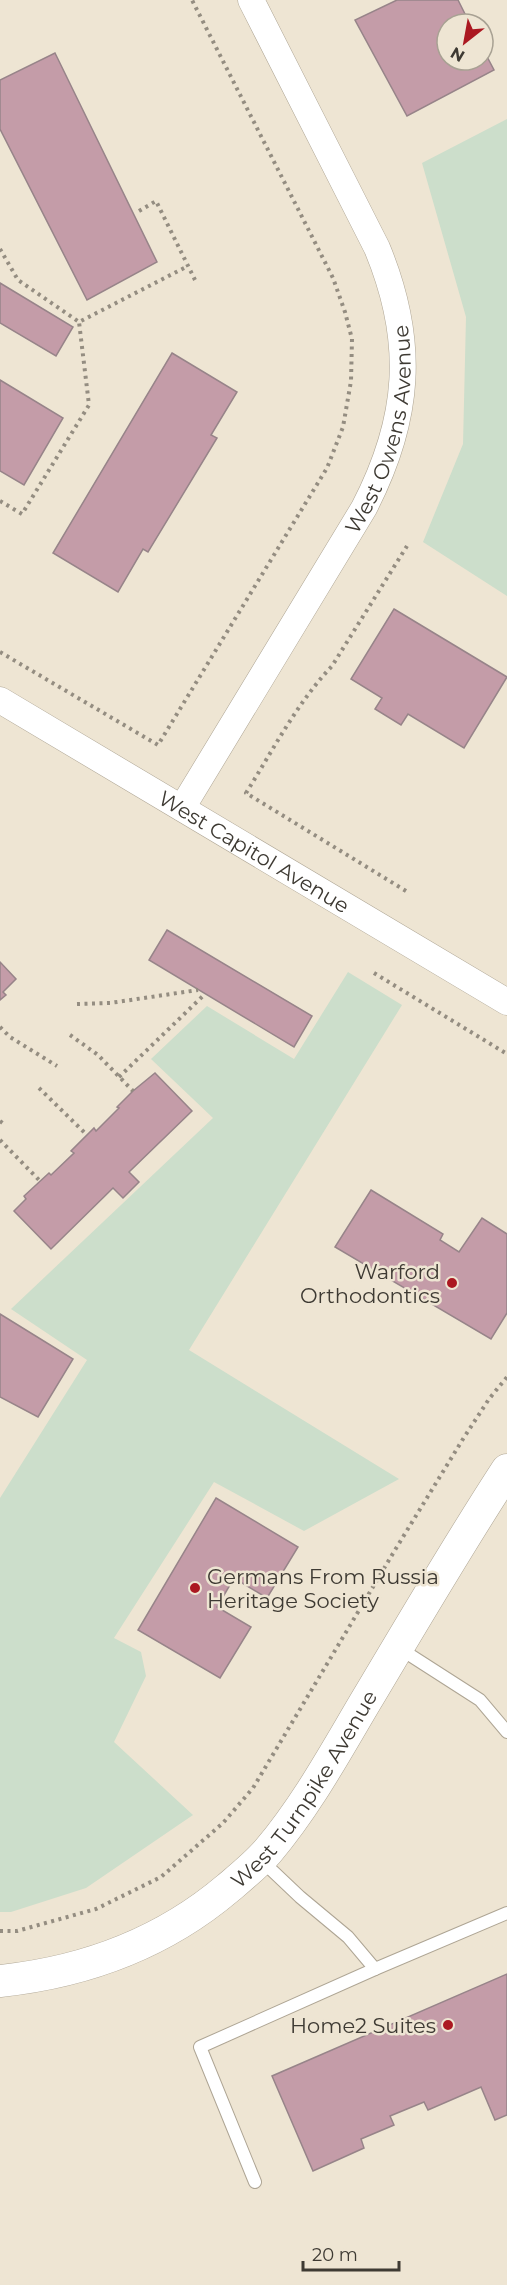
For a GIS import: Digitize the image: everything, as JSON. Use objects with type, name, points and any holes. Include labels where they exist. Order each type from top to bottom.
[{"type":"street","name":"West Owens Avenue","points":[[182,808],[364,508],[382,474],[394,438],[401,402],[402,342],[389,277],[377,248],[251,0]]},
{"type":"street","name":"West Capitol Avenue","points":[[0,700],[507,1002]]},
{"type":"street","name":"West Turnpike Avenue","points":[[0,1981],[35,1978],[84,1966],[129,1951],[170,1930],[209,1904],[260,1859],[309,1797],[507,1470]]},
{"type":"lane","points":[[398,1647],[480,1700],[507,1732]]},
{"type":"lane","points":[[260,1859],[300,1897],[348,1937],[375,1969]]},
{"type":"lane","points":[[255,2182],[200,2047],[507,1913]]},
{"type":"path","points":[[0,652],[158,745],[327,468],[343,427],[351,381],[352,339],[336,286],[192,0]]},
{"type":"path","points":[[139,211],[156,201],[195,280]]},
{"type":"path","points":[[0,249],[18,280],[79,322],[88,405],[22,514],[0,501]]},
{"type":"path","points":[[79,322],[188,266]]},
{"type":"path","points":[[406,891],[246,793],[304,701],[332,666],[407,546]]},
{"type":"path","points":[[374,973],[507,1054]]},
{"type":"path","points":[[77,1004],[110,1003],[198,990]]},
{"type":"path","points":[[119,1077],[204,994]]},
{"type":"path","points":[[0,1027],[10,1037],[57,1066]]},
{"type":"path","points":[[70,1035],[98,1055],[133,1091]]},
{"type":"path","points":[[39,1088],[87,1135]]},
{"type":"path","points":[[0,1140],[40,1180]]},
{"type":"path","points":[[0,1931],[17,1931],[105,1904],[161,1877],[223,1823],[253,1788],[463,1439],[489,1399],[507,1377]]},
{"type":"green space","points":[[507,119],[507,596],[423,542],[463,444],[466,317],[422,163]]},
{"type":"green space","points":[[348,972],[402,1005],[189,1350],[399,1479],[304,1531],[214,1482],[114,1638],[141,1652],[146,1676],[114,1742],[193,1815],[86,1888],[11,1912],[0,1912],[0,1498],[87,1360],[11,1309],[213,1118],[151,1059],[207,1006],[294,1059]]},
{"type":"building","points":[[397,0],[458,0],[464,12],[435,12],[435,72],[490,72],[407,116],[355,20]]},
{"type":"building","points":[[55,53],[157,262],[87,300],[0,129],[0,80]]},
{"type":"building","points":[[0,283],[73,327],[56,356],[0,323]]},
{"type":"building","points":[[172,353],[237,392],[211,435],[217,438],[148,552],[143,549],[118,592],[53,553]]},
{"type":"building","points":[[0,380],[63,418],[24,485],[0,471]]},
{"type":"building","points":[[394,609],[507,677],[464,748],[408,714],[401,725],[375,709],[382,698],[351,679]]},
{"type":"building","points":[[167,930],[312,1016],[294,1047],[149,960]]},
{"type":"building","points":[[0,962],[16,979],[3,992],[6,995],[0,1000]]},
{"type":"building","points":[[155,1073],[192,1111],[129,1172],[139,1182],[123,1198],[113,1188],[51,1249],[14,1211],[26,1199],[24,1196],[49,1173],[51,1175],[74,1153],[71,1151],[94,1128],[96,1131],[133,1091]]},
{"type":"building","name":"Warford Orthodontics","points":[[371,1190],[443,1234],[440,1240],[459,1252],[482,1218],[507,1234],[507,1313],[491,1339],[335,1247]]},
{"type":"building","points":[[0,1314],[73,1359],[38,1417],[0,1397]]},
{"type":"building","name":"Germans From Russia Heritage Society","points":[[216,1498],[298,1547],[267,1598],[234,1578],[217,1607],[251,1627],[220,1678],[138,1630]]},
{"type":"building","name":"Home2 Suites","points":[[507,1974],[507,2115],[495,2120],[481,2087],[428,2110],[424,2102],[390,2116],[394,2125],[361,2139],[364,2148],[313,2171],[272,2076]]},
{"type":"place","name":"Warford Orthodontics","points":[[452,1283]]},
{"type":"place","name":"Germans From Russia Heritage Society","points":[[195,1588]]},
{"type":"place","name":"Home2 Suites","points":[[448,2025]]}]
